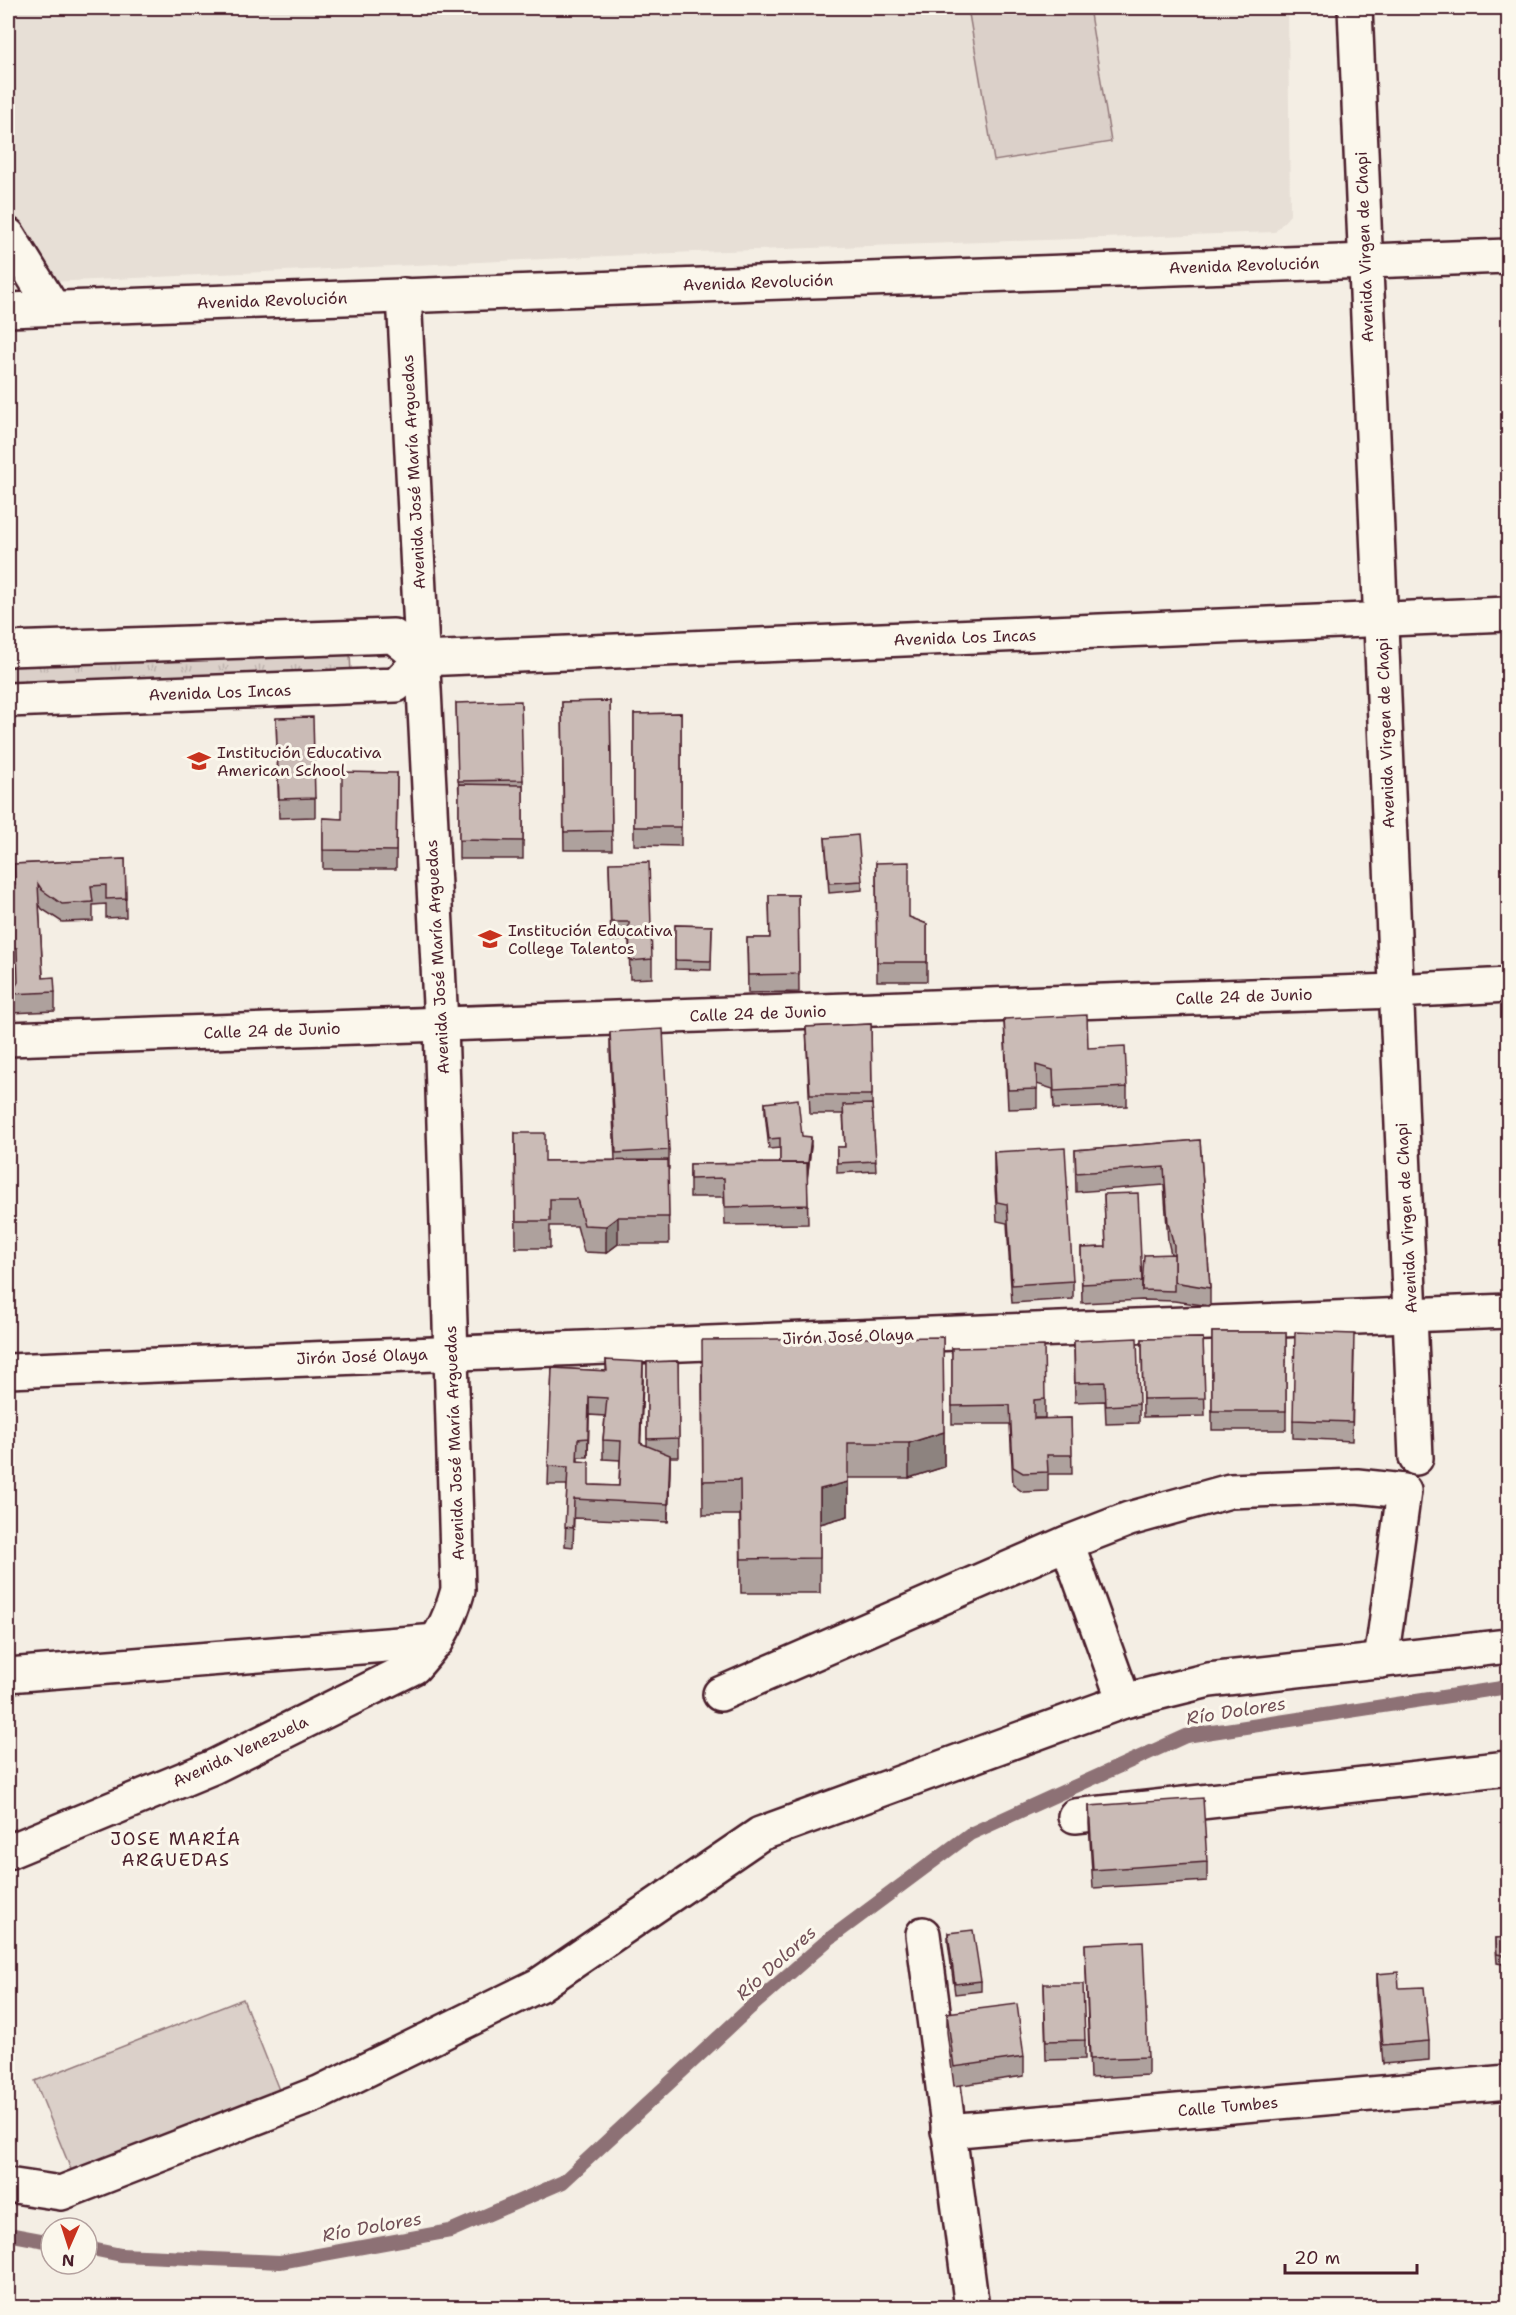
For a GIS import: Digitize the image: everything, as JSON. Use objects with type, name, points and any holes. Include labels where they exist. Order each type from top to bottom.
[{"type":"street","name":"Avenida Virgen de Chapi","points":[[1354,8],[1416,1458]]},
{"type":"street","points":[[8,234],[53,308]]},
{"type":"street","name":"Avenida Revolución","points":[[8,310],[1509,256]]},
{"type":"street","name":"Avenida José María Arguedas","points":[[404,295],[441,1024],[459,1556],[458,1590],[444,1630]]},
{"type":"street","name":"Avenida Los Incas","points":[[8,700],[396,685],[422,659],[1509,615]]},
{"type":"street","points":[[8,649],[393,636],[422,659]]},
{"type":"street","name":"Calle 24 de Junio","points":[[8,1039],[1395,991],[1509,985]]},
{"type":"street","name":"Jirón José Olaya","points":[[8,1371],[1509,1311]]},
{"type":"street","points":[[720,1694],[1067,1543],[1129,1519],[1230,1491],[1357,1486],[1404,1491],[1381,1661]]},
{"type":"street","points":[[1067,1543],[1124,1701]]},
{"type":"street","points":[[8,1675],[444,1630]]},
{"type":"street","name":"Avenida Venezuela","points":[[8,1852],[213,1767],[414,1666],[444,1630]]},
{"type":"street","points":[[8,2185],[61,2193],[319,2093],[539,1985],[760,1833],[1124,1701],[1209,1680],[1509,1646]]},
{"type":"street","points":[[1075,1816],[1509,1768]]},
{"type":"street","points":[[923,1934],[972,2307]]},
{"type":"street","name":"Calle Tumbes","points":[[948,2131],[1509,2082]]},
{"type":"shaded area","points":[[8,8],[1288,8],[1290,215],[1275,232],[695,252],[8,284]]},
{"type":"green space","points":[[968,8],[1089,8],[1111,142],[994,161]]},
{"type":"green space","points":[[350,654],[351,673],[8,685],[8,665]]},
{"type":"green space","points":[[243,1999],[279,2090],[72,2172],[35,2081]]},
{"type":"building","points":[[521,701],[523,780],[458,781],[456,703]]},
{"type":"building","points":[[610,701],[612,831],[564,832],[562,702]]},
{"type":"building","points":[[681,713],[681,827],[634,827],[634,714]]},
{"type":"building","points":[[313,717],[315,798],[279,799],[276,718]]},
{"type":"building","points":[[342,772],[397,773],[396,851],[323,850],[323,818],[342,819]]},
{"type":"building","points":[[459,784],[523,785],[523,841],[459,840]]},
{"type":"building","points":[[858,835],[862,881],[829,883],[825,838]]},
{"type":"building","points":[[125,859],[126,898],[106,899],[106,885],[91,886],[93,902],[62,904],[42,890],[38,884],[43,978],[54,977],[55,992],[11,994],[18,982],[17,948],[8,946],[8,886],[15,885],[14,864]]},
{"type":"building","points":[[649,862],[652,959],[630,961],[629,922],[611,922],[609,863]]},
{"type":"building","points":[[909,862],[909,917],[927,924],[927,962],[877,962],[876,863]]},
{"type":"building","points":[[769,895],[798,895],[799,974],[748,975],[747,938],[770,938]]},
{"type":"building","points":[[675,925],[712,926],[711,961],[675,960]]},
{"type":"building","points":[[1087,1015],[1088,1048],[1125,1046],[1127,1087],[1054,1091],[1053,1070],[1036,1065],[1037,1089],[1008,1090],[1004,1019]]},
{"type":"building","points":[[871,1024],[872,1095],[810,1095],[806,1027]]},
{"type":"building","points":[[663,1029],[669,1150],[616,1153],[610,1032]]},
{"type":"building","points":[[798,1099],[802,1136],[811,1137],[807,1171],[807,1163],[780,1163],[780,1138],[769,1139],[765,1103]]},
{"type":"building","points":[[872,1104],[876,1161],[837,1163],[837,1147],[845,1147],[843,1105]]},
{"type":"building","points":[[515,1133],[545,1133],[545,1161],[668,1160],[669,1217],[618,1217],[606,1226],[584,1225],[577,1199],[550,1199],[550,1221],[516,1221]]},
{"type":"building","points":[[1200,1140],[1210,1288],[1174,1282],[1174,1245],[1168,1223],[1164,1167],[1076,1173],[1075,1150]]},
{"type":"building","points":[[1065,1148],[1073,1281],[1012,1285],[1007,1204],[997,1202],[994,1152]]},
{"type":"building","points":[[807,1163],[808,1205],[725,1207],[724,1178],[690,1179],[690,1164]]},
{"type":"building","points":[[1138,1193],[1142,1281],[1082,1284],[1081,1248],[1106,1247],[1104,1194]]},
{"type":"building","points":[[1174,1254],[1174,1291],[1142,1290],[1144,1255]]},
{"type":"building","points":[[1212,1332],[1286,1332],[1286,1411],[1212,1411]]},
{"type":"building","points":[[1295,1332],[1354,1334],[1352,1422],[1293,1420]]},
{"type":"building","points":[[943,1337],[944,1432],[909,1443],[848,1443],[848,1482],[820,1489],[820,1558],[741,1559],[740,1480],[703,1481],[702,1340]]},
{"type":"building","points":[[1137,1338],[1139,1404],[1106,1406],[1105,1382],[1075,1383],[1074,1341]]},
{"type":"building","points":[[1203,1338],[1205,1398],[1143,1399],[1142,1339]]},
{"type":"building","points":[[1044,1346],[1045,1399],[1034,1400],[1034,1419],[1071,1418],[1072,1455],[1047,1455],[1048,1472],[1023,1473],[1013,1467],[1010,1405],[952,1406],[952,1348]]},
{"type":"building","points":[[606,1360],[643,1362],[640,1443],[670,1455],[668,1504],[574,1499],[573,1528],[565,1527],[568,1467],[548,1466],[552,1368],[607,1371]],"holes":[[[589,1397],[607,1398],[603,1440],[621,1441],[619,1486],[589,1485],[589,1462],[577,1461],[578,1439],[588,1438]]]},
{"type":"building","points":[[678,1361],[679,1438],[647,1439],[647,1362]]},
{"type":"building","points":[[1203,1798],[1207,1862],[1093,1870],[1089,1806]]},
{"type":"building","points":[[973,1930],[981,1981],[955,1984],[948,1933]]},
{"type":"building","points":[[1509,1937],[1509,1956],[1497,1954],[1496,1938]]},
{"type":"building","points":[[1143,1941],[1148,2057],[1090,2059],[1085,1944]]},
{"type":"building","points":[[1398,1972],[1399,1988],[1424,1987],[1429,2041],[1383,2045],[1377,1974]]},
{"type":"building","points":[[1044,1984],[1083,1984],[1085,2040],[1046,2041]]},
{"type":"building","points":[[1017,2004],[1024,2057],[954,2067],[947,2013]]},
{"type":"waterway","name":"Río Dolores","points":[[99,2250],[121,2255],[280,2262],[450,2231],[563,2182],[750,2008],[829,1939],[970,1834],[1186,1736],[1508,1687]]},
{"type":"waterway","name":"Río Dolores","points":[[8,2234],[39,2240]]},
{"type":"place","name":"Institución Educativa American School","points":[[199,761]]},
{"type":"place","name":"Institución Educativa College Talentos","points":[[490,939]]},
{"type":"district","name":"JOSE MARÍA ARGUEDAS","points":[[176,1849]]}]
